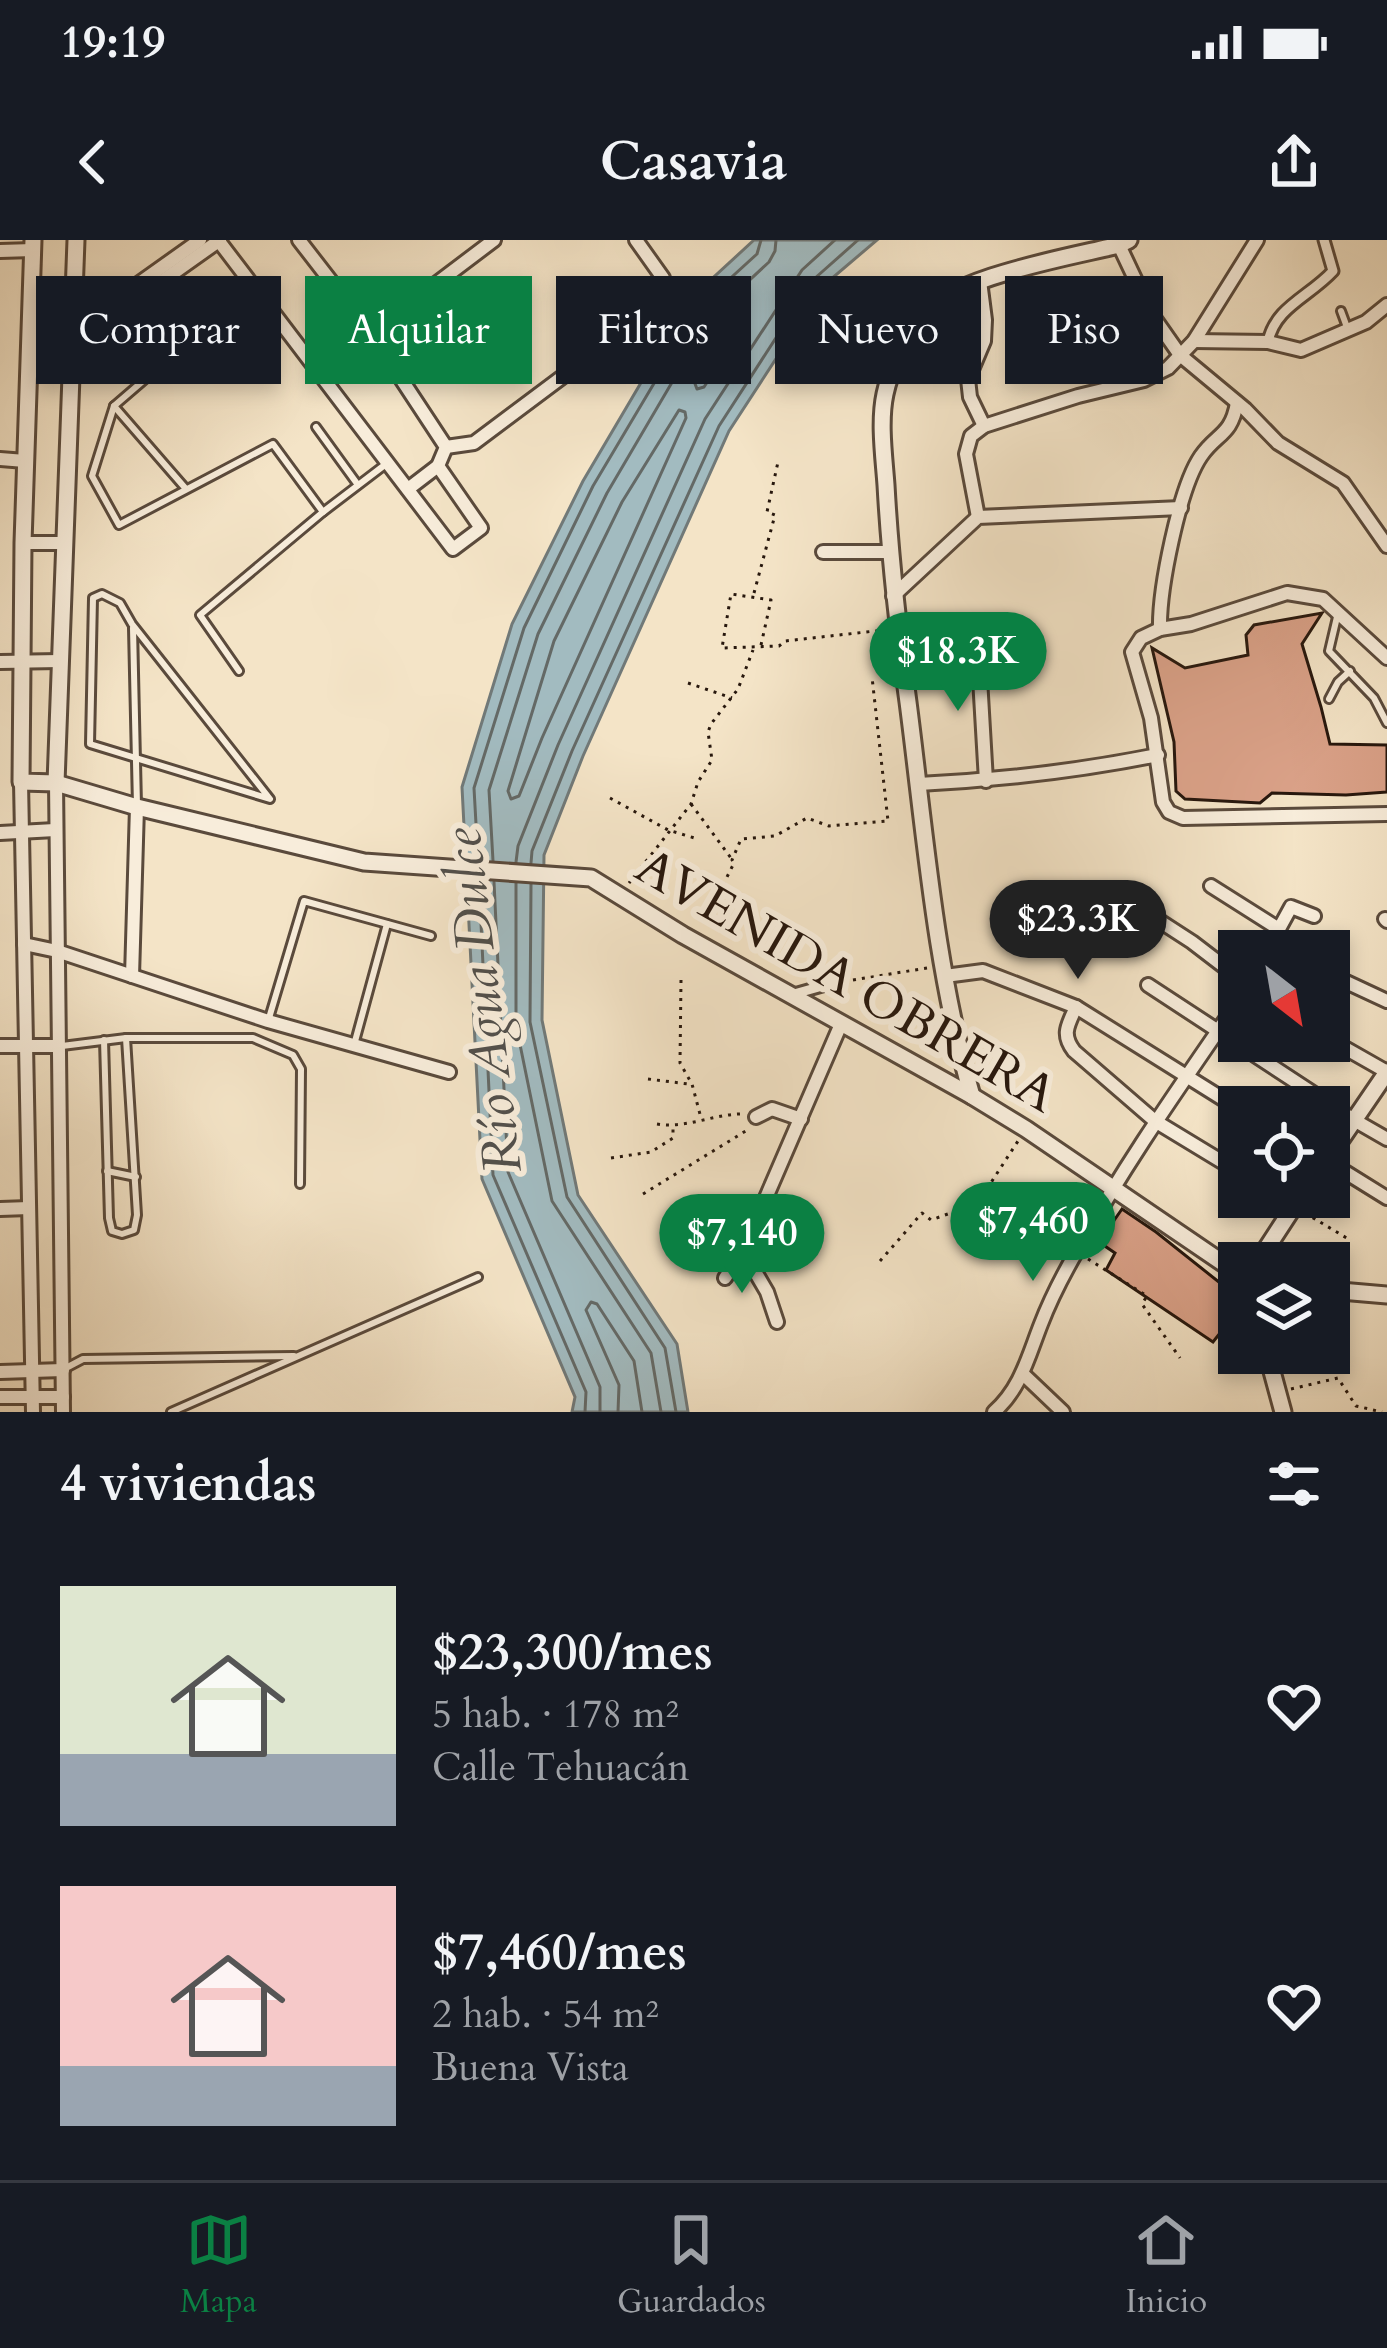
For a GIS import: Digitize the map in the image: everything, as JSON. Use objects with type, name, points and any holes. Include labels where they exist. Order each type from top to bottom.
[{"type":"street","points":[[75,276],[76,240]]},
{"type":"street","points":[[153,276],[200,240]]},
{"type":"street","points":[[165,276],[219,240],[246,276]]},
{"type":"street","points":[[299,240],[327,276]]},
{"type":"street","points":[[446,276],[494,240]]},
{"type":"street","points":[[446,447],[474,443],[646,315],[659,297],[663,278],[635,240]]},
{"type":"street","points":[[977,517],[966,454],[970,436],[984,426],[1144,380],[1168,368],[1194,341],[1257,240]]},
{"type":"street","points":[[1268,342],[1270,328],[1282,313],[1333,271],[1324,240]]},
{"type":"street","points":[[981,281],[1124,243],[1151,315],[1180,355],[1278,442],[1342,483],[1387,546]]},
{"type":"street","points":[[0,251],[33,245],[21,661],[33,1412]]},
{"type":"street","points":[[981,289],[985,320],[981,348]]},
{"type":"street","points":[[1194,341],[1268,342],[1301,350],[1366,322],[1387,305]]},
{"type":"street","points":[[281,322],[453,549],[481,528],[438,466]]},
{"type":"street","points":[[29,354],[36,351]]},
{"type":"street","points":[[63,1412],[55,830],[70,384]]},
{"type":"street","points":[[405,384],[446,447]]},
{"type":"street","points":[[889,384],[884,453],[893,596],[944,971],[972,1096]]},
{"type":"street","points":[[968,384],[984,426]]},
{"type":"street","points":[[1160,629],[1159,605],[1181,508],[1201,457],[1230,427],[1238,403]]},
{"type":"street","points":[[408,489],[438,466],[446,447]]},
{"type":"street","points":[[0,459],[26,461]]},
{"type":"street","points":[[893,596],[977,517],[1181,508]]},
{"type":"street","points":[[23,543],[64,543]]},
{"type":"street","points":[[823,552],[890,552]]},
{"type":"street","points":[[1387,658],[1323,599],[1287,593],[1192,624],[1160,629],[1142,638],[1132,652],[1151,718],[1162,802],[1169,812],[1184,818],[1387,814]]},
{"type":"street","points":[[978,644],[986,781]]},
{"type":"street","points":[[0,662],[60,661]]},
{"type":"street","points":[[919,784],[1082,770],[1158,755]]},
{"type":"street","points":[[21,782],[56,783],[137,807],[132,976]]},
{"type":"street","name":"AVENIDA OBRERA","points":[[137,807],[364,862],[591,878],[682,935],[972,1096],[1218,1260]]},
{"type":"street","points":[[0,833],[55,830]]},
{"type":"street","points":[[1211,886],[1279,929],[1291,907],[1314,916]]},
{"type":"street","points":[[1113,909],[1138,908],[1218,962]]},
{"type":"street","points":[[24,944],[449,1072]]},
{"type":"street","points":[[944,971],[983,971],[1076,1007],[1218,1097]]},
{"type":"street","points":[[789,995],[840,982]]},
{"type":"street","points":[[1350,983],[1387,1000]]},
{"type":"street","points":[[994,1412],[1024,1374],[1042,1320],[1113,1187],[1218,1030],[1148,985]]},
{"type":"street","points":[[1076,1007],[1065,1031],[1074,1051],[1155,1121],[1218,1159]]},
{"type":"street","points":[[725,1278],[743,1251],[841,1024]]},
{"type":"street","points":[[0,1046],[58,1046]]},
{"type":"street","points":[[1350,1051],[1387,1072],[1350,1126]]},
{"type":"street","points":[[1266,1062],[1387,1138]]},
{"type":"street","points":[[756,1117],[772,1109],[801,1119]]},
{"type":"street","points":[[28,1171],[60,1171]]},
{"type":"street","points":[[1350,1174],[1387,1198]]},
{"type":"street","points":[[0,1209],[29,1208]]},
{"type":"street","points":[[29,1233],[61,1233]]},
{"type":"street","points":[[743,1251],[767,1292],[777,1322]]},
{"type":"street","points":[[1350,1292],[1387,1295]]},
{"type":"street","points":[[0,1372],[62,1370]]},
{"type":"street","points":[[1024,1374],[1063,1412]]},
{"type":"street","points":[[1273,1374],[1282,1404]]},
{"type":"street","points":[[0,1397],[63,1397]]},
{"type":"lane","points":[[1341,311],[1348,330]]},
{"type":"lane","points":[[140,384],[114,406],[92,476],[118,525],[273,444],[323,512]]},
{"type":"lane","points":[[114,406],[186,490]]},
{"type":"lane","points":[[316,427],[358,485]]},
{"type":"lane","points":[[239,671],[200,615],[388,463]]},
{"type":"lane","points":[[111,596],[133,624],[270,799],[90,744],[93,598],[111,596]]},
{"type":"lane","points":[[1338,613],[1329,651],[1374,698],[1387,723]]},
{"type":"lane","points":[[133,624],[137,807]]},
{"type":"lane","points":[[1329,699],[1350,671]]},
{"type":"lane","points":[[268,1021],[304,901],[431,936]]},
{"type":"lane","points":[[354,1045],[387,924]]},
{"type":"lane","points":[[104,1040],[112,1232],[122,1234],[134,1230],[137,1215],[126,1038]]},
{"type":"lane","points":[[58,1046],[126,1038],[253,1038],[293,1055],[301,1069],[300,1184]]},
{"type":"lane","points":[[107,1171],[136,1177]]},
{"type":"lane","points":[[171,1412],[478,1277]]},
{"type":"lane","points":[[62,1370],[83,1359],[298,1356]]},
{"type":"path","points":[[753,597],[775,514],[766,512],[778,462]]},
{"type":"path","points":[[761,645],[771,600],[731,593],[722,648],[753,649],[779,646],[785,640],[898,629]]},
{"type":"path","points":[[622,897],[691,804],[712,760],[711,724],[738,689],[753,649]]},
{"type":"path","points":[[732,860],[741,839],[775,836],[807,818],[829,826],[888,821],[872,677]]},
{"type":"path","points":[[688,683],[732,698]]},
{"type":"path","points":[[610,798],[668,830],[698,839]]},
{"type":"path","points":[[691,804],[734,863],[723,885]]},
{"type":"path","points":[[840,982],[944,971]]},
{"type":"path","points":[[681,980],[680,1063],[702,1119]]},
{"type":"path","points":[[648,1079],[692,1084]]},
{"type":"path","points":[[643,1194],[755,1125],[756,1117],[723,1114],[673,1127],[657,1124]]},
{"type":"path","points":[[610,1158],[651,1152],[673,1138],[673,1127]]},
{"type":"path","points":[[880,1261],[922,1213],[931,1220],[959,1210],[976,1195],[981,1198],[1026,1129]]},
{"type":"path","points":[[1318,1218],[1350,1240]]},
{"type":"path","points":[[1076,1252],[1148,1296],[1142,1304],[1180,1358]]},
{"type":"path","points":[[1282,1404],[1293,1388],[1338,1378],[1356,1406],[1382,1412]]},
{"type":"water","name":"Río Agua Dulce","points":[[754,240],[877,240],[835,276],[775,276],[775,360],[729,431],[583,756],[544,855],[542,1020],[578,1195],[677,1344],[688,1412],[572,1412],[575,1397],[482,1179],[462,787],[512,624],[583,481],[640,384],[751,384],[751,276],[715,276]]},
{"type":"building","points":[[1322,613],[1302,644],[1330,744],[1387,745],[1387,792],[1272,793],[1260,803],[1185,799],[1176,791],[1174,742],[1152,648],[1185,668],[1248,655],[1246,635],[1254,625]]},
{"type":"building","points":[[1122,1209],[1218,1281],[1218,1336],[1213,1342],[1106,1270],[1115,1253],[1099,1242]]}]
